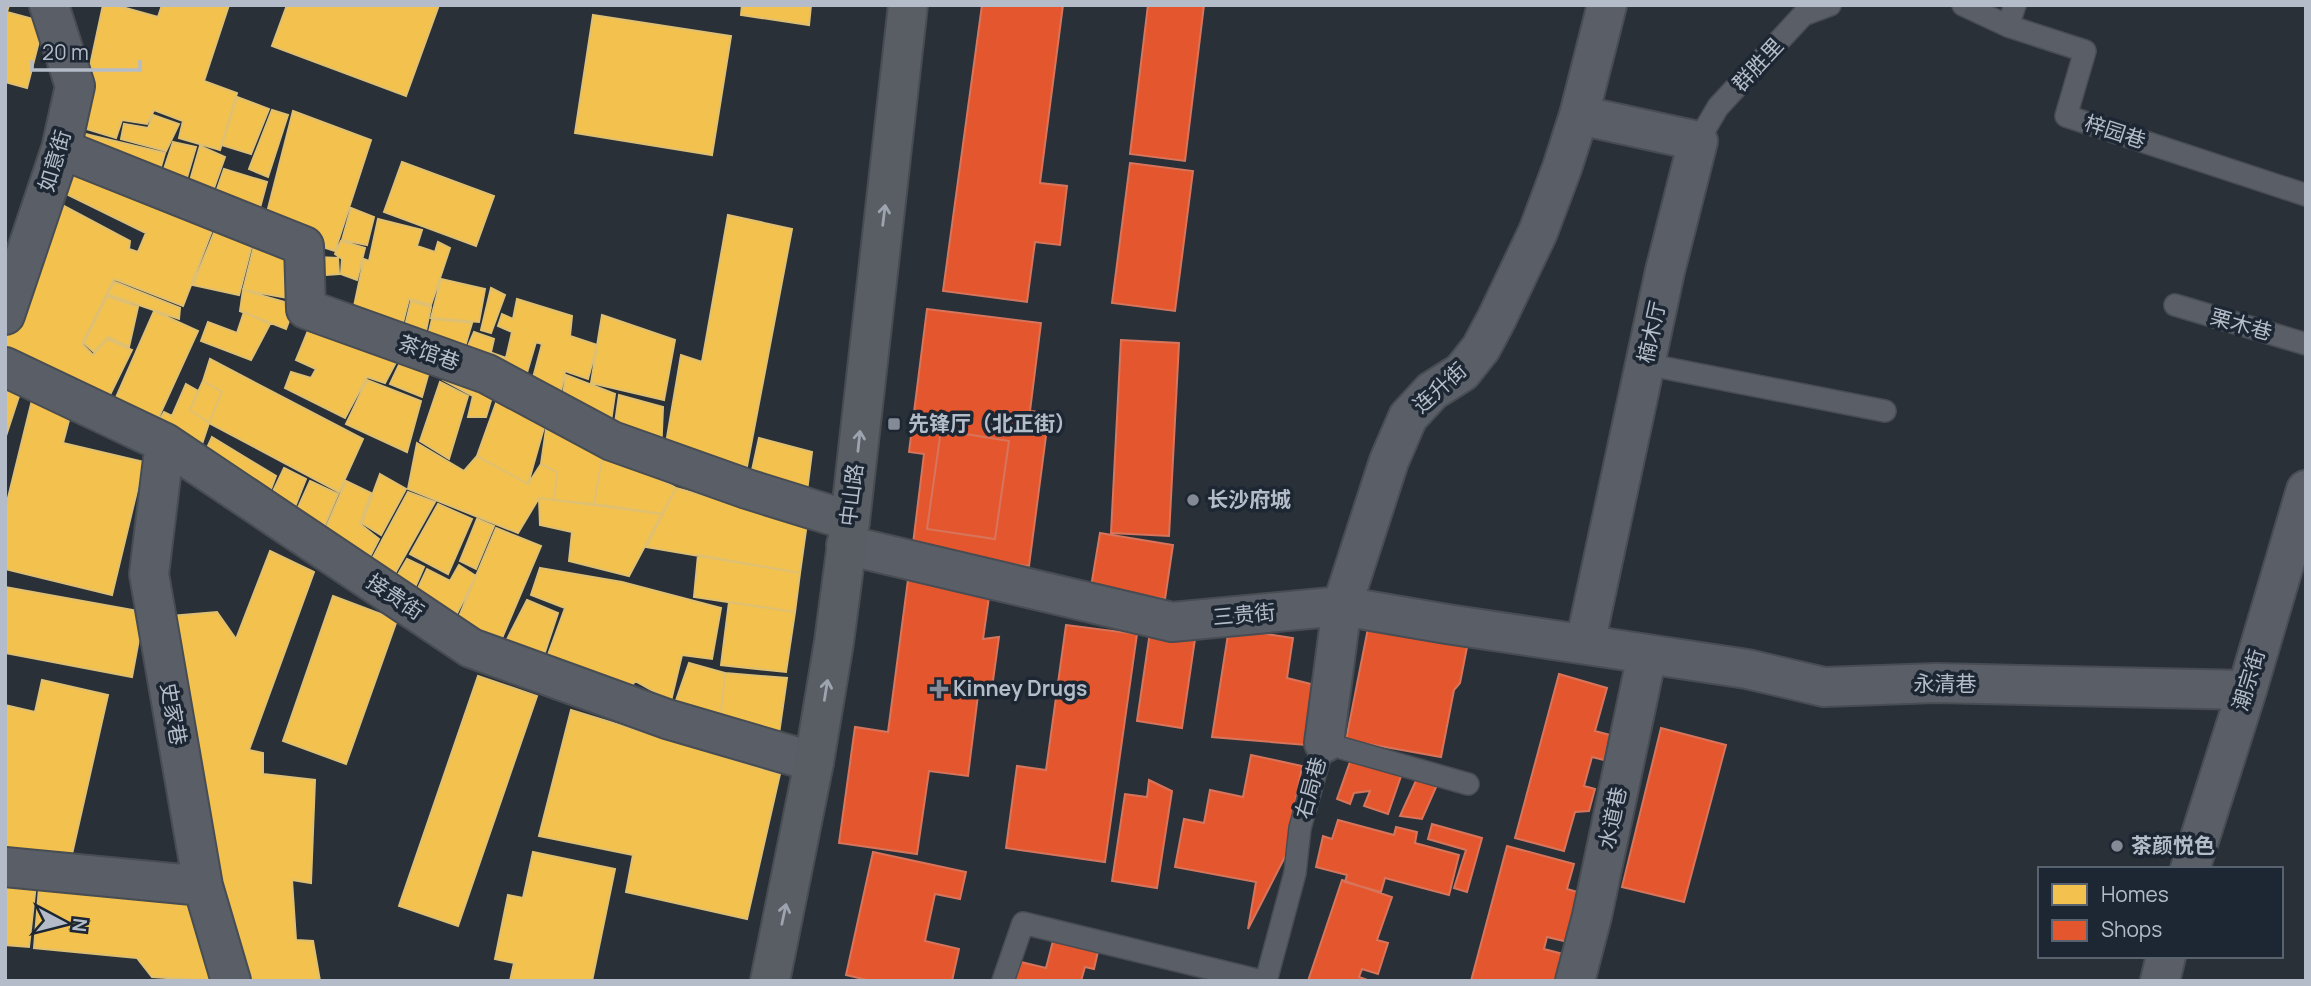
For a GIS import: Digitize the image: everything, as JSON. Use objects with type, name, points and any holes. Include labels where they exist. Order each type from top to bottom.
[{"type":"street","name":"如意街","points":[[5,315],[61,149],[75,86],[49,5]]},
{"type":"street","name":"中山路","points":[[778,979],[834,642],[908,5]]},
{"type":"street","name":"连升街","points":[[1324,743],[1342,606],[1389,461],[1408,417],[1432,391],[1462,372],[1481,348],[1538,232],[1579,115],[1607,5]]},
{"type":"street","points":[[1579,115],[1698,141]]},
{"type":"street","name":"楠木厅","points":[[1585,644],[1665,271],[1698,141]]},
{"type":"street","name":"茶馆巷","points":[[61,149],[304,246],[306,309],[487,374],[612,441],[747,489],[848,533]]},
{"type":"street","name":"接贵街","points":[[5,367],[165,443],[471,648],[667,719],[814,762]]},
{"type":"street","name":"史家巷","points":[[165,443],[149,573],[203,886],[231,981]]},
{"type":"street","name":"潮宗街","points":[[2191,867],[2247,690],[2292,585],[2306,490]]},
{"type":"street","name":"三贵街","points":[[848,533],[1172,622],[1342,606],[1647,655]]},
{"type":"street","name":"永清巷","points":[[1647,655],[1747,669],[1824,687],[1936,683],[2247,690]]},
{"type":"street","name":"水道巷","points":[[1574,981],[1592,916],[1647,655]]},
{"type":"street","points":[[5,867],[203,886]]},
{"type":"street","points":[[2160,981],[2166,958]]},
{"type":"lane","name":"群胜里","points":[[1698,141],[1718,107],[1802,15],[1830,5]]},
{"type":"lane","points":[[1964,5],[2008,26],[2015,5]]},
{"type":"lane","name":"梓园巷","points":[[2008,26],[2085,51],[2066,116],[2306,195]]},
{"type":"lane","name":"栗木巷","points":[[2175,305],[2306,344]]},
{"type":"lane","points":[[1646,364],[1885,411]]},
{"type":"lane","name":"右局巷","points":[[1003,981],[1023,923],[1264,981],[1295,873],[1300,828],[1324,743],[1468,784]]},
{"type":"building: Homes","points":[[5,5],[9,5],[7,12],[44,22],[27,88],[5,82]]},
{"type":"building: Homes","points":[[103,5],[115,5],[158,17],[162,5],[229,5],[204,81],[237,93],[220,150],[179,138],[183,121],[154,110],[147,124],[122,120],[116,138],[77,126]]},
{"type":"building: Homes","points":[[287,5],[439,5],[406,96],[272,46]]},
{"type":"building: Homes","points":[[742,5],[811,5],[809,25],[741,15]]},
{"type":"building: Homes","points":[[593,15],[731,36],[712,155],[575,133]]},
{"type":"building: Homes","points":[[237,97],[269,109],[251,154],[222,145]]},
{"type":"building: Homes","points":[[272,110],[288,115],[268,177],[249,169]]},
{"type":"building: Homes","points":[[293,111],[371,140],[335,251],[263,228]]},
{"type":"building: Homes","points":[[153,115],[179,124],[166,151],[121,139],[124,124],[148,128]]},
{"type":"building: Homes","points":[[73,131],[165,153],[157,180],[73,150]]},
{"type":"building: Homes","points":[[173,142],[196,147],[183,191],[160,181]]},
{"type":"building: Homes","points":[[200,146],[225,157],[209,202],[187,191]]},
{"type":"building: Homes","points":[[64,156],[218,215],[183,306],[114,279],[82,344],[93,355],[107,339],[132,350],[109,397],[63,373],[56,386],[5,358],[5,332],[49,198],[130,241],[129,249],[138,252],[146,233],[52,187]]},
{"type":"building: Homes","points":[[402,162],[494,196],[476,246],[384,212]]},
{"type":"building: Homes","points":[[224,169],[267,182],[257,219],[213,201]]},
{"type":"building: Homes","points":[[351,208],[374,217],[367,245],[342,240]]},
{"type":"building: Homes","points":[[728,215],[792,229],[745,477],[665,449],[681,355],[702,362]]},
{"type":"building: Homes","points":[[220,218],[255,233],[239,295],[193,285]]},
{"type":"building: Homes","points":[[378,219],[422,230],[417,246],[435,252],[438,242],[450,248],[431,305],[409,299],[399,338],[354,306],[364,259],[369,261]]},
{"type":"building: Homes","points":[[257,234],[299,250],[299,300],[243,290]]},
{"type":"building: Homes","points":[[341,241],[365,248],[357,280],[341,274],[342,259],[335,254]]},
{"type":"building: Homes","points":[[316,257],[338,258],[339,274],[312,276]]},
{"type":"building: Homes","points":[[441,279],[485,289],[479,322],[431,318]]},
{"type":"building: Homes","points":[[115,282],[180,308],[179,319],[107,294]]},
{"type":"building: Homes","points":[[491,288],[505,295],[491,333],[481,330]]},
{"type":"building: Homes","points":[[243,290],[295,305],[286,329],[240,311]]},
{"type":"building: Homes","points":[[107,296],[138,307],[129,347],[108,337],[94,352],[84,343]]},
{"type":"building: Homes","points":[[517,299],[572,316],[570,336],[597,345],[588,379],[565,371],[558,406],[530,389],[542,344],[536,342],[523,386],[491,370],[492,353],[506,358],[512,332],[498,326],[502,314],[513,319]]},
{"type":"building: Homes","points":[[411,301],[431,307],[423,345],[402,338]]},
{"type":"building: Homes","points":[[154,311],[198,331],[157,421],[114,402]]},
{"type":"building: Homes","points":[[244,312],[270,324],[251,360],[201,341],[208,322],[237,333]]},
{"type":"building: Homes","points":[[602,315],[675,340],[664,400],[591,383]]},
{"type":"building: Homes","points":[[314,316],[403,349],[385,383],[367,377],[345,418],[285,388],[291,372],[311,378],[316,369],[296,360]]},
{"type":"building: Homes","points":[[432,319],[472,323],[461,360],[425,348]]},
{"type":"building: Homes","points":[[474,332],[494,339],[487,370],[462,360]]},
{"type":"building: Homes","points":[[406,350],[432,361],[422,397],[390,384]]},
{"type":"building: Homes","points":[[210,359],[363,439],[339,492],[209,423],[222,392],[203,381]]},
{"type":"building: Homes","points":[[452,366],[495,387],[486,417],[468,417],[473,396],[443,380]]},
{"type":"building: Homes","points":[[5,375],[24,381],[5,439]]},
{"type":"building: Homes","points":[[566,375],[615,394],[609,435],[561,407]]},
{"type":"building: Homes","points":[[367,380],[421,401],[407,452],[346,424]]},
{"type":"building: Homes","points":[[203,381],[222,392],[209,423],[190,410]]},
{"type":"building: Homes","points":[[440,382],[468,396],[449,459],[420,441]]},
{"type":"building: Homes","points":[[186,384],[198,391],[190,410],[209,423],[198,456],[151,434],[164,412],[172,416]]},
{"type":"building: Homes","points":[[500,392],[547,417],[528,484],[477,456]]},
{"type":"building: Homes","points":[[619,395],[663,407],[661,455],[613,437]]},
{"type":"building: Homes","points":[[33,396],[73,405],[63,443],[144,462],[112,595],[5,569],[5,510]]},
{"type":"building: Homes","points":[[546,429],[604,448],[594,504],[554,500],[557,472],[541,464]]},
{"type":"building: Homes","points":[[212,437],[276,476],[266,502],[201,461]]},
{"type":"building: Homes","points":[[759,438],[812,452],[806,499],[749,484]]},
{"type":"building: Homes","points":[[417,443],[464,471],[477,456],[528,484],[541,464],[557,472],[554,500],[539,498],[518,533],[408,489]]},
{"type":"building: Homes","points":[[604,448],[676,488],[662,514],[594,504]]},
{"type":"building: Homes","points":[[284,468],[306,479],[289,522],[266,506]]},
{"type":"building: Homes","points":[[380,474],[406,489],[381,535],[362,523]]},
{"type":"building: Homes","points":[[310,481],[338,494],[318,541],[291,523]]},
{"type":"building: Homes","points":[[346,481],[371,493],[360,524],[379,539],[362,572],[319,544]]},
{"type":"building: Homes","points":[[676,488],[807,523],[800,573],[646,547]]},
{"type":"building: Homes","points":[[408,492],[435,502],[389,584],[365,572]]},
{"type":"building: Homes","points":[[539,498],[662,514],[629,576],[569,561],[572,532],[540,525]]},
{"type":"building: Homes","points":[[438,504],[472,519],[448,574],[410,554]]},
{"type":"building: Homes","points":[[477,519],[494,526],[476,569],[460,561]]},
{"type":"building: Homes","points":[[496,528],[541,546],[497,650],[453,631]]},
{"type":"building: Homes","points":[[270,551],[314,572],[249,750],[263,753],[263,774],[315,780],[311,883],[292,880],[296,940],[313,941],[320,981],[244,981],[204,820],[171,616],[217,612],[236,639]]},
{"type":"building: Homes","points":[[698,555],[800,573],[795,612],[694,597]]},
{"type":"building: Homes","points":[[407,559],[424,567],[409,601],[390,588]]},
{"type":"building: Homes","points":[[459,565],[476,576],[450,627],[412,601],[427,569],[450,581]]},
{"type":"building: Homes","points":[[540,568],[622,582],[721,608],[712,659],[682,655],[671,701],[635,681],[627,694],[545,663],[565,608],[531,595]]},
{"type":"building: Homes","points":[[5,587],[144,612],[132,677],[5,653]]},
{"type":"building: Homes","points":[[333,596],[397,620],[346,764],[283,741]]},
{"type":"building: Homes","points":[[527,600],[558,613],[540,667],[500,653]]},
{"type":"building: Homes","points":[[729,602],[795,612],[786,672],[721,665]]},
{"type":"building: Homes","points":[[689,663],[725,673],[720,724],[673,709]]},
{"type":"building: Homes","points":[[725,673],[787,678],[778,741],[720,724]]},
{"type":"building: Homes","points":[[478,676],[537,696],[458,926],[399,906]]},
{"type":"building: Homes","points":[[42,680],[108,695],[70,863],[5,848],[5,705],[35,712]]},
{"type":"building: Homes","points":[[571,710],[780,774],[747,919],[626,892],[633,855],[539,836]]},
{"type":"building: Homes","points":[[533,852],[615,869],[592,981],[510,981],[514,963],[495,959],[508,895],[523,898]]},
{"type":"building: Homes","points":[[5,872],[37,875],[29,947],[5,945]]},
{"type":"building: Homes","points":[[40,876],[194,890],[213,981],[152,977],[137,958],[34,948]]},
{"type":"building: Shops","points":[[982,5],[1063,5],[1040,183],[1067,186],[1060,245],[1035,242],[1027,302],[943,291]]},
{"type":"building: Shops","points":[[1148,5],[1204,5],[1185,161],[1130,154]]},
{"type":"building: Shops","points":[[1130,163],[1193,171],[1175,311],[1112,303]]},
{"type":"building: Shops","points":[[927,309],[1041,323],[1030,411],[1049,413],[1029,566],[912,552],[924,454],[909,452]]},
{"type":"building: Shops","points":[[1121,340],[1179,343],[1169,536],[1111,533]]},
{"type":"building: Shops","points":[[941,430],[1009,441],[995,539],[927,529]]},
{"type":"building: Shops","points":[[1100,533],[1173,545],[1165,599],[1091,587]]},
{"type":"building: Shops","points":[[909,572],[991,583],[983,639],[999,637],[992,688],[979,687],[968,776],[929,771],[917,854],[839,843],[855,727],[888,732]]},
{"type":"building: Shops","points":[[1370,618],[1469,637],[1460,683],[1454,690],[1441,757],[1346,740]]},
{"type":"building: Shops","points":[[1066,625],[1137,634],[1105,862],[1006,848],[1017,766],[1046,770]]},
{"type":"building: Shops","points":[[1229,628],[1293,638],[1287,678],[1315,685],[1306,745],[1212,737]]},
{"type":"building: Shops","points":[[1150,632],[1195,639],[1182,728],[1137,721]]},
{"type":"building: Shops","points":[[1559,674],[1607,688],[1595,731],[1610,735],[1604,760],[1592,757],[1584,786],[1595,789],[1589,811],[1575,812],[1564,851],[1515,838]]},
{"type":"building: Shops","points":[[1661,728],[1726,745],[1684,902],[1622,887]]},
{"type":"building: Shops","points":[[1251,755],[1302,766],[1286,855],[1248,929],[1256,882],[1175,867],[1184,819],[1204,823],[1210,790],[1243,797]]},
{"type":"building: Shops","points":[[1351,759],[1401,776],[1388,814],[1364,806],[1370,791],[1354,793],[1350,804],[1337,799]]},
{"type":"building: Shops","points":[[1418,776],[1437,785],[1422,819],[1400,816]]},
{"type":"building: Shops","points":[[1149,780],[1172,791],[1157,888],[1112,881],[1125,794],[1147,797]]},
{"type":"building: Shops","points":[[1338,820],[1394,835],[1396,827],[1417,832],[1415,843],[1459,855],[1449,895],[1385,878],[1381,892],[1345,882],[1347,875],[1316,867],[1323,836],[1332,839]]},
{"type":"building: Shops","points":[[1432,824],[1482,838],[1467,892],[1454,888],[1466,850],[1428,839]]},
{"type":"building: Shops","points":[[1507,846],[1574,864],[1567,889],[1581,893],[1568,942],[1547,937],[1544,949],[1567,955],[1560,981],[1471,981]]},
{"type":"building: Shops","points":[[873,852],[966,872],[960,899],[935,894],[925,941],[959,949],[952,981],[871,981],[846,975]]},
{"type":"building: Shops","points":[[1342,880],[1392,897],[1377,940],[1388,943],[1378,974],[1362,969],[1359,977],[1370,981],[1308,981]]},
{"type":"building: Shops","points":[[1054,937],[1099,947],[1094,969],[1085,967],[1081,981],[1000,981],[1005,958],[1046,968]]},
{"type":"place","name":"先锋厅（北正街）","points":[[894,424]]},
{"type":"place","name":"长沙府城","points":[[1193,500]]},
{"type":"place","name":"Kinney Drugs","points":[[939,689]]},
{"type":"place","name":"茶颜悦色","points":[[2117,846]]}]
